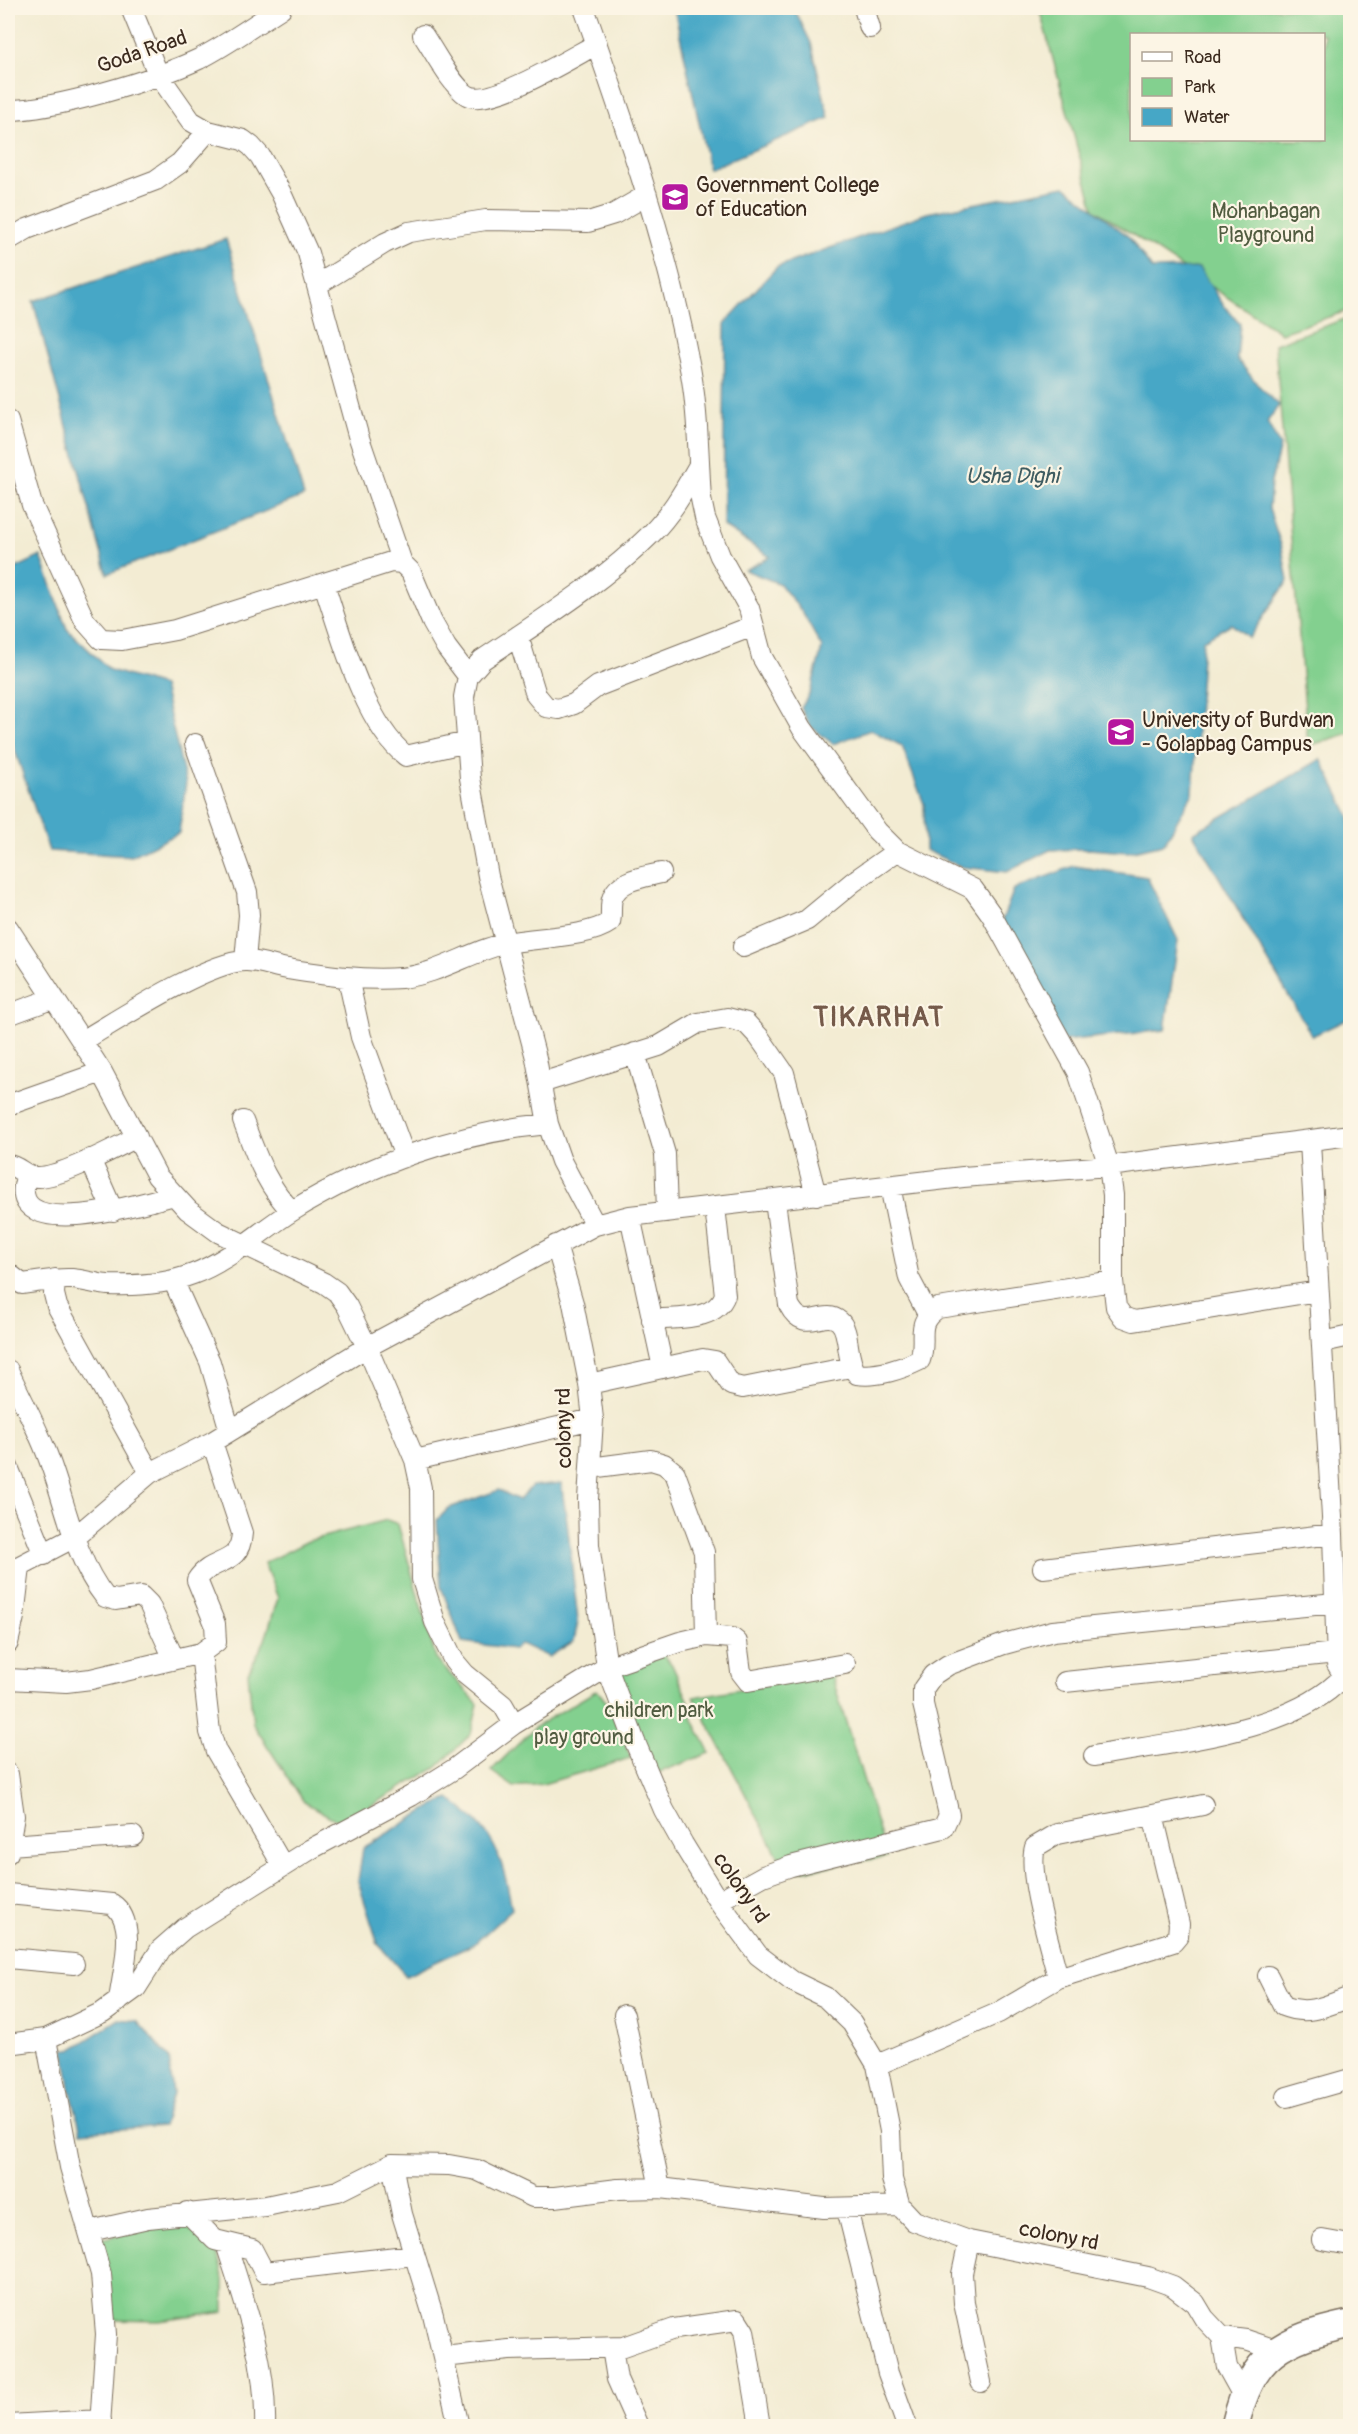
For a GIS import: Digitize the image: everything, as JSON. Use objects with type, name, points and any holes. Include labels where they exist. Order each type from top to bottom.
[{"type":"main road","points":[[1235,2427],[1242,2394],[1251,2378],[1276,2350],[1315,2332],[1350,2324]]},
{"type":"street","points":[[131,8],[158,74],[191,121],[208,131],[243,140],[260,156],[281,193],[304,243],[358,435],[402,563],[411,572],[446,647],[468,676]]},
{"type":"street","points":[[584,8],[647,195],[689,360],[705,518],[720,556],[749,608],[762,657],[802,728],[878,831],[897,851],[973,889],[991,914],[1078,1072],[1109,1166],[1113,1195],[1113,1281],[1116,1307],[1123,1317],[1134,1321],[1318,1291]]},
{"type":"street","points":[[864,8],[870,28]]},
{"type":"street","name":"Goda Road","points":[[8,110],[31,110],[158,74],[199,59],[276,9]]},
{"type":"street","points":[[423,35],[461,91],[479,99],[501,94],[597,44]]},
{"type":"street","points":[[8,240],[27,229],[156,180],[180,163],[208,131]]},
{"type":"street","points":[[317,285],[408,232],[486,220],[588,222],[614,214],[647,195]]},
{"type":"street","points":[[8,421],[32,505],[85,621],[101,639],[122,640],[175,630],[391,562],[402,563]]},
{"type":"street","points":[[594,1225],[561,1161],[549,1124],[541,1083],[504,943],[472,789],[464,696],[468,676],[482,660],[618,563],[652,532],[678,502],[699,465]]},
{"type":"street","points":[[324,584],[350,662],[379,724],[392,745],[406,756],[467,742]]},
{"type":"street","points":[[518,636],[536,695],[546,707],[559,710],[574,704],[598,686],[753,626]]},
{"type":"street","points":[[195,744],[247,892],[249,915],[245,961]]},
{"type":"street","points":[[743,947],[807,920],[852,882],[897,851]]},
{"type":"street","points":[[82,1041],[220,966],[245,961],[348,978],[403,978],[438,969],[504,943],[552,935],[589,933],[610,922],[612,899],[617,889],[631,880],[661,873]]},
{"type":"street","points":[[8,928],[16,956],[54,998],[102,1072],[158,1176],[174,1195],[188,1210],[218,1232],[337,1292],[367,1347],[415,1460],[420,1488],[422,1579],[435,1622],[454,1660],[465,1674],[503,1705],[514,1724]]},
{"type":"street","points":[[348,978],[361,1037],[405,1157]]},
{"type":"street","points":[[8,1015],[54,998]]},
{"type":"street","points":[[541,1083],[659,1046],[698,1023],[727,1018],[746,1023],[759,1037],[784,1073],[816,1195]]},
{"type":"street","points":[[635,1053],[665,1154],[667,1212]]},
{"type":"street","points":[[8,1105],[102,1072]]},
{"type":"street","points":[[243,1121],[267,1179],[276,1195],[292,1211]]},
{"type":"street","points":[[8,1273],[22,1284],[55,1279],[106,1285],[173,1280],[194,1274],[245,1244],[292,1211],[333,1188],[405,1157],[501,1131],[549,1124]]},
{"type":"street","points":[[8,1643],[14,1617],[14,1569],[75,1537],[150,1473],[212,1442],[367,1347],[594,1225],[630,1216],[890,1186],[1109,1166],[1310,1142],[1350,1135]]},
{"type":"street","points":[[8,1164],[16,1165],[27,1175],[38,1177],[56,1173],[137,1137]]},
{"type":"street","points":[[1094,1756],[1260,1723],[1314,1701],[1347,1677],[1339,1671],[1341,1643],[1335,1603],[1323,1342],[1310,1142]]},
{"type":"street","points":[[90,1159],[113,1210]]},
{"type":"street","points":[[27,1175],[22,1185],[23,1199],[32,1211],[48,1217],[113,1210],[174,1195]]},
{"type":"street","points":[[890,1186],[909,1278],[928,1314]]},
{"type":"street","points":[[775,1201],[789,1305],[794,1316],[803,1321],[832,1318],[839,1320],[844,1329],[851,1367],[857,1374],[867,1376],[908,1366],[920,1360],[924,1350],[922,1323],[928,1314],[938,1308],[1113,1281]]},
{"type":"street","points":[[652,1320],[709,1314],[721,1306],[725,1295],[715,1207]]},
{"type":"street","points":[[630,1216],[663,1368]]},
{"type":"street","name":"colony rd","points":[[556,1245],[573,1304],[589,1384],[593,1419],[589,1545],[607,1667],[664,1810],[718,1901],[758,1955],[792,1981],[825,1997],[852,2023],[877,2065],[890,2131],[892,2179],[900,2206],[914,2221],[969,2241],[1148,2277],[1173,2286],[1195,2302],[1204,2318],[1222,2337]]},
{"type":"street","points":[[55,1279],[54,1294],[57,1306],[150,1473]]},
{"type":"street","points":[[173,1280],[210,1362],[230,1431]]},
{"type":"street","points":[[1323,1342],[1350,1336]]},
{"type":"street","points":[[589,1384],[703,1359],[715,1361],[731,1384],[743,1388],[851,1367]]},
{"type":"street","points":[[8,1370],[45,1448],[75,1537],[98,1588],[105,1597],[116,1600],[141,1596],[149,1604],[174,1659]]},
{"type":"street","points":[[415,1460],[593,1419]]},
{"type":"street","points":[[8,1680],[66,1682],[91,1679],[201,1653],[216,1642],[215,1624],[197,1580],[203,1571],[232,1557],[241,1546],[242,1533],[212,1442]]},
{"type":"street","points":[[590,1468],[651,1460],[664,1464],[675,1473],[704,1552],[706,1636]]},
{"type":"street","points":[[8,1467],[44,1555]]},
{"type":"street","points":[[1043,1568],[1333,1534]]},
{"type":"street","points":[[718,1901],[763,1876],[791,1866],[943,1828],[949,1815],[923,1704],[923,1689],[933,1675],[948,1665],[1004,1644],[1053,1631],[1335,1603]]},
{"type":"street","points":[[8,2044],[46,2039],[104,2012],[136,1988],[161,1949],[185,1928],[283,1866],[411,1796],[454,1769],[514,1724],[607,1667],[680,1642],[706,1636],[725,1637],[737,1642],[741,1672],[748,1681],[845,1664]]},
{"type":"street","points":[[1065,1682],[1341,1643]]},
{"type":"street","points":[[201,1653],[210,1732],[216,1751],[283,1866]]},
{"type":"street","points":[[8,1774],[14,1816],[9,1849],[133,1836]]},
{"type":"street","points":[[1058,1978],[1035,1877],[1032,1857],[1035,1847],[1057,1834],[1203,1805]]},
{"type":"street","points":[[877,2065],[998,2013],[1058,1978],[1087,1967],[1164,1947],[1178,1936],[1179,1924],[1154,1815]]},
{"type":"street","points":[[8,1894],[112,1904],[122,1911],[126,1924],[126,1943],[119,2001]]},
{"type":"street","points":[[8,1958],[74,1964]]},
{"type":"street","points":[[1268,1976],[1283,2006],[1299,2012],[1320,2008],[1350,1997]]},
{"type":"street","points":[[624,2015],[660,2188]]},
{"type":"street","points":[[8,2425],[100,2423],[106,2334],[101,2274],[70,2167],[46,2039]]},
{"type":"street","points":[[1287,2097],[1350,2079]]},
{"type":"street","points":[[90,2231],[187,2212],[266,2206],[338,2191],[392,2164],[449,2165],[477,2170],[533,2197],[555,2197],[618,2189],[660,2188],[847,2209],[900,2206]]},
{"type":"street","points":[[392,2164],[396,2193],[443,2357],[459,2427]]},
{"type":"street","points":[[847,2209],[888,2373],[907,2427]]},
{"type":"street","points":[[187,2212],[215,2240],[252,2249],[260,2268],[269,2272],[414,2255]]},
{"type":"street","points":[[1322,2240],[1350,2245]]},
{"type":"street","points":[[969,2241],[962,2274],[964,2303],[981,2382]]},
{"type":"street","points":[[226,2244],[244,2301],[258,2358],[265,2409],[265,2427]]},
{"type":"street","points":[[443,2357],[509,2350],[612,2348],[634,2344],[674,2329],[737,2320],[744,2331],[759,2427]]},
{"type":"street","points":[[1242,2394],[1227,2367],[1222,2337],[1246,2340],[1276,2350]]},
{"type":"street","points":[[612,2348],[617,2379],[638,2427]]},
{"type":"green space","name":"Mohanbagan Playground","points":[[1039,8],[1350,8],[1350,310],[1281,333],[1094,209]]},
{"type":"green space","points":[[1350,317],[1350,733],[1308,746],[1275,344]]},
{"type":"green space","points":[[387,1520],[398,1524],[436,1659],[478,1704],[471,1734],[436,1768],[341,1823],[304,1802],[253,1724],[248,1673],[265,1640],[278,1598],[264,1563],[308,1541]]},
{"type":"green space","name":"children park","points":[[662,1652],[672,1665],[689,1702],[693,1720],[710,1753],[657,1773],[611,1670]]},
{"type":"green space","points":[[831,1673],[887,1857],[787,1873],[694,1697]]},
{"type":"green space","name":"play ground","points":[[597,1690],[608,1704],[631,1758],[543,1784],[514,1787],[491,1771],[535,1727]]},
{"type":"green space","points":[[209,2219],[224,2281],[224,2312],[159,2321],[110,2320],[97,2240],[175,2221]]},
{"type":"water","points":[[674,8],[794,8],[811,43],[829,118],[709,169]]},
{"type":"water","name":"Usha Dighi","points":[[1065,186],[1129,237],[1152,269],[1199,268],[1224,306],[1240,324],[1237,359],[1258,385],[1279,405],[1267,422],[1280,446],[1271,482],[1269,509],[1282,548],[1288,581],[1249,638],[1231,624],[1203,640],[1193,793],[1164,844],[1128,852],[1089,849],[1050,850],[1007,872],[962,867],[925,850],[924,804],[902,746],[871,730],[833,744],[810,726],[801,708],[810,693],[822,648],[802,612],[780,584],[745,570],[770,557],[723,526],[725,323],[777,267],[927,213]]},
{"type":"water","points":[[226,239],[304,496],[107,574],[33,301]]},
{"type":"water","points":[[41,556],[67,629],[110,670],[163,686],[186,783],[179,833],[132,856],[49,851],[8,730],[8,572]]},
{"type":"water","points":[[1321,759],[1350,817],[1350,1018],[1312,1036],[1193,833]]},
{"type":"water","points":[[1074,866],[1147,877],[1178,940],[1165,1030],[1063,1041],[1001,923],[1014,889]]},
{"type":"water","points":[[561,1483],[578,1621],[574,1641],[549,1657],[521,1644],[514,1649],[462,1642],[441,1587],[437,1520],[449,1508],[499,1490],[519,1500],[532,1486]]},
{"type":"water","points":[[449,1799],[465,1810],[487,1833],[500,1859],[512,1909],[474,1944],[406,1976],[378,1944],[358,1881],[363,1848],[434,1805]]},
{"type":"water","points":[[119,2019],[137,2021],[169,2057],[173,2094],[163,2126],[81,2132],[70,2088],[64,2049],[71,2050]]},
{"type":"place","name":"Government College of Education","points":[[675,197]]},
{"type":"place","name":"University of Burdwan - Golapbag Campus","points":[[1121,732]]},
{"type":"district","name":"TIKARHAT","points":[[879,1017]]}]
